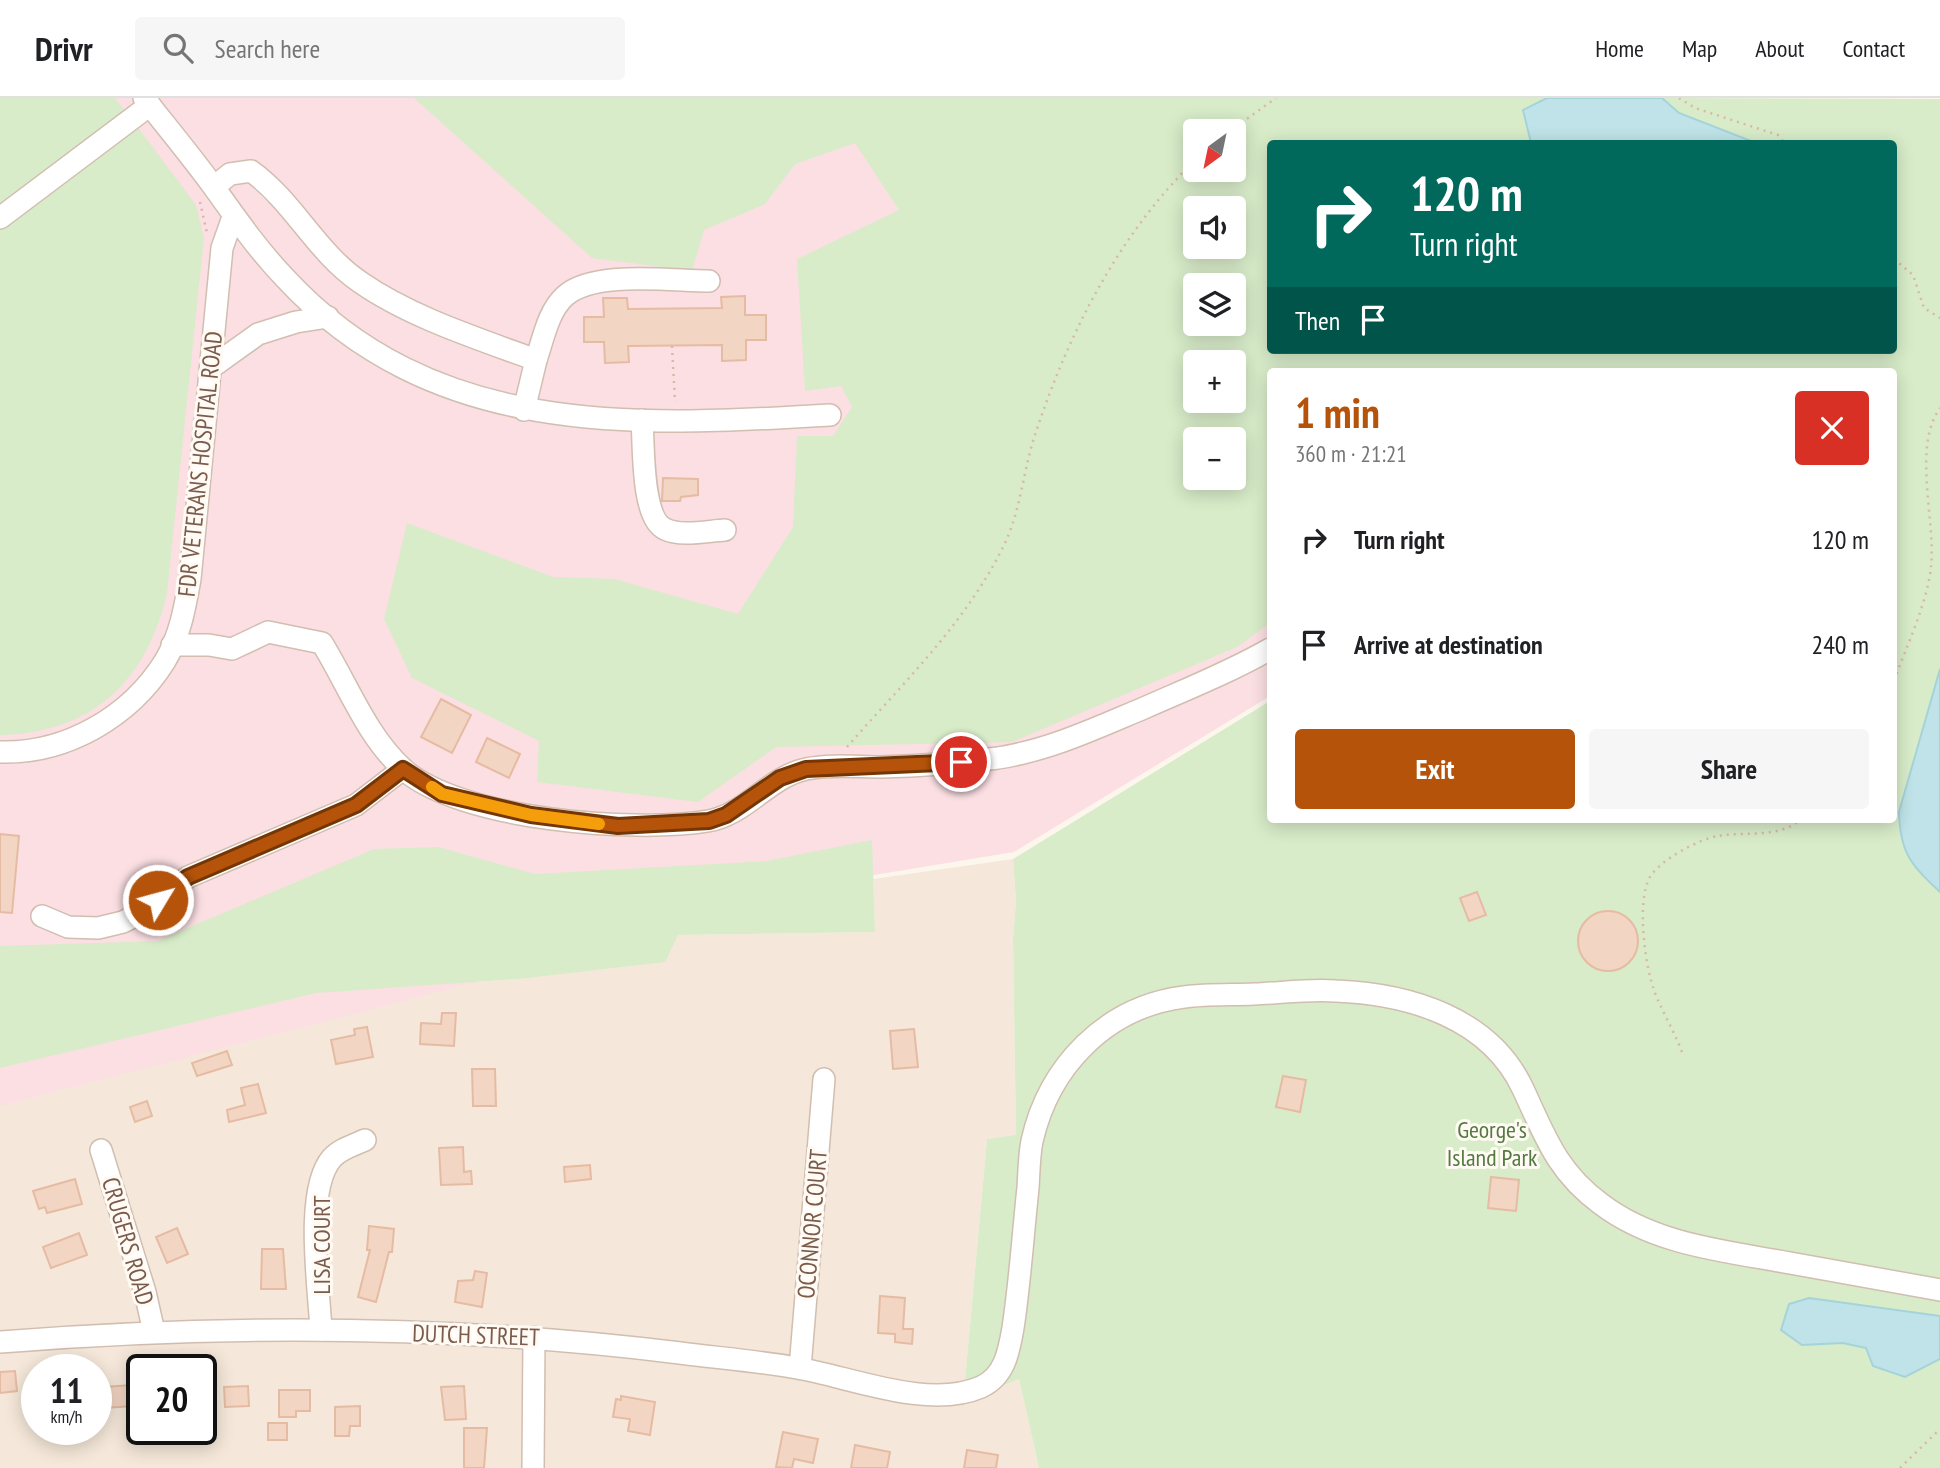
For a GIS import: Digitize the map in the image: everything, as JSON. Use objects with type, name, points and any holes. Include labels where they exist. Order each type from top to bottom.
[{"type":"street","points":[[0,218],[147,102],[223,216],[284,278],[328,317],[398,364],[454,391],[524,410],[642,420],[830,415]]},
{"type":"street","points":[[207,194],[230,174],[251,171],[272,186],[314,241],[360,282],[446,327],[536,360]]},
{"type":"street","name":"FDR VETERANS HOSPITAL ROAD","points":[[0,752],[28,753],[60,746],[100,726],[138,693],[165,660],[183,621],[190,579],[212,367],[223,216]]},
{"type":"street","points":[[524,410],[548,322],[564,296],[585,284],[603,281],[709,281]]},
{"type":"street","points":[[212,367],[258,334],[296,322],[328,317]]},
{"type":"street","points":[[642,420],[648,505],[653,519],[664,529],[680,532],[725,530]]},
{"type":"street","points":[[172,645],[209,645],[232,649],[268,632],[322,643],[360,716],[403,769],[442,794],[531,815],[618,826],[709,821],[726,815],[780,778],[806,769],[830,766],[940,765],[1001,757],[1058,745],[1238,667],[1267,651]]},
{"type":"street","points":[[42,916],[68,927],[98,928],[123,922],[146,911],[188,877],[356,805],[403,769]]},
{"type":"street","name":"DUTCH STREET","points":[[0,1342],[154,1332],[321,1330],[534,1337],[800,1368],[851,1381],[948,1395],[982,1387],[999,1374],[1009,1353],[1032,1141],[1054,1082],[1074,1053],[1100,1031],[1139,1009],[1180,998],[1334,990],[1386,996],[1432,1007],[1465,1023],[1495,1048],[1521,1083],[1543,1137],[1569,1177],[1603,1206],[1640,1226],[1685,1244],[1940,1290]]},
{"type":"street","name":"OCONNOR COURT","points":[[800,1368],[824,1079]]},
{"type":"street","name":"LISA COURT","points":[[321,1330],[316,1203],[324,1171],[331,1159],[342,1150],[365,1140]]},
{"type":"street","name":"CRUGERS ROAD","points":[[102,1150],[145,1292],[154,1332]]},
{"type":"street","points":[[533,1468],[534,1337]]},
{"type":"path","points":[[1246,120],[1276,98]]},
{"type":"path","points":[[1679,98],[1695,108],[1778,135],[1782,140]]},
{"type":"path","points":[[830,766],[937,648],[979,588],[1005,542],[1051,388],[1087,308],[1109,266],[1183,172]]},
{"type":"path","points":[[207,194],[207,233]]},
{"type":"path","points":[[205,216],[223,216]]},
{"type":"path","points":[[1897,262],[1913,275],[1924,308],[1940,318]]},
{"type":"path","points":[[672,345],[675,404]]},
{"type":"path","points":[[1897,671],[1931,569],[1931,505],[1924,457],[1940,408]]},
{"type":"path","points":[[1682,1052],[1655,992],[1642,916],[1650,876],[1686,847],[1718,836],[1757,834],[1792,827],[1796,823]]},
{"type":"path","points":[[1900,1468],[1940,1429]]},
{"type":"shaded area","points":[[0,98],[1320,98],[1272,140],[1267,140],[1267,144],[1246,162],[1246,119],[1183,119],[1183,182],[1223,182],[1207,196],[1183,196],[1183,217],[1144,251],[1189,350],[1183,350],[1183,413],[1243,413],[1267,447],[1267,698],[1014,852],[874,875],[820,902],[519,971],[0,1106]]},
{"type":"shaded area","points":[[1013,859],[1016,901],[1013,939],[1016,1136],[987,1139],[963,1402],[1019,1379],[1039,1468],[0,1468],[0,1068],[316,993],[518,979],[678,935],[875,932],[873,879]]},
{"type":"green space","points":[[0,98],[115,98],[127,114],[0,212]]},
{"type":"green space","name":"George's Island Park","points":[[414,98],[1547,98],[1523,110],[1530,140],[1267,140],[1267,354],[1897,354],[1897,140],[1748,140],[1679,113],[1662,98],[1940,99],[1940,669],[1899,812],[1905,848],[1922,873],[1940,892],[1940,1468],[1039,1468],[1019,1379],[963,1402],[987,1139],[1016,1135],[1013,939],[1016,901],[1013,859],[1267,703],[1267,823],[1897,823],[1897,368],[1267,368],[1267,625],[1237,647],[1012,742],[776,747],[698,802],[537,782],[539,741],[412,678],[384,619],[407,523],[553,577],[614,579],[738,614],[793,527],[797,436],[833,436],[852,407],[841,386],[805,391],[797,259],[899,210],[855,143],[795,164],[765,204],[704,230],[692,271],[592,258]]},
{"type":"green space","points":[[136,125],[196,205],[204,238],[167,593],[158,624],[145,652],[130,676],[110,696],[88,712],[62,724],[33,732],[0,735],[0,226]]},
{"type":"green space","points":[[872,840],[875,932],[678,935],[665,962],[518,979],[316,993],[0,1068],[0,946],[157,941],[374,849],[438,847],[535,874],[767,861]]},
{"type":"water","points":[[1547,98],[1662,98],[1679,113],[1748,140],[1530,140],[1523,110]]},
{"type":"water","points":[[1940,669],[1940,892],[1909,857],[1902,838],[1899,812]]},
{"type":"water","points":[[1809,1298],[1940,1316],[1940,1359],[1905,1377],[1873,1366],[1866,1348],[1843,1343],[1802,1345],[1781,1330],[1789,1304]]},
{"type":"building","points":[[745,296],[745,315],[766,315],[766,340],[746,340],[746,360],[722,361],[722,345],[628,346],[629,362],[605,363],[604,342],[584,342],[584,317],[604,317],[603,298],[627,298],[628,309],[722,308],[721,297]]},
{"type":"building","points":[[663,478],[698,479],[698,495],[681,497],[680,501],[662,501]]},
{"type":"building","points":[[441,699],[471,715],[452,753],[421,737]]},
{"type":"building","points":[[487,738],[520,754],[509,778],[476,762]]},
{"type":"building","points":[[0,834],[19,836],[12,913],[0,912]]},
{"type":"building","points":[[1477,892],[1486,915],[1469,921],[1460,898]]},
{"type":"building","points":[[1608,911],[1625,916],[1633,924],[1638,941],[1633,958],[1625,966],[1608,971],[1591,966],[1583,958],[1578,941],[1583,924],[1591,916]]},
{"type":"building","points":[[442,1013],[456,1013],[454,1046],[420,1044],[421,1023],[441,1024]]},
{"type":"building","points":[[367,1027],[373,1057],[336,1064],[331,1040],[355,1035],[354,1029]]},
{"type":"building","points":[[914,1029],[918,1067],[893,1069],[890,1031]]},
{"type":"building","points":[[227,1051],[232,1065],[197,1076],[192,1063]]},
{"type":"building","points":[[472,1069],[495,1069],[496,1106],[473,1106]]},
{"type":"building","points":[[1283,1076],[1306,1080],[1300,1112],[1276,1107]]},
{"type":"building","points":[[258,1084],[266,1113],[229,1122],[227,1110],[245,1105],[241,1088]]},
{"type":"building","points":[[147,1101],[152,1116],[135,1122],[130,1107]]},
{"type":"building","points":[[463,1147],[464,1172],[471,1171],[472,1184],[441,1185],[439,1148]]},
{"type":"building","points":[[590,1165],[591,1179],[565,1182],[564,1167]]},
{"type":"building","points":[[1491,1177],[1519,1180],[1516,1211],[1488,1208]]},
{"type":"building","points":[[75,1179],[82,1204],[47,1213],[45,1207],[39,1209],[33,1191]]},
{"type":"building","points":[[369,1226],[394,1229],[392,1252],[389,1252],[376,1302],[358,1297],[370,1250],[367,1250]]},
{"type":"building","points":[[177,1228],[188,1254],[167,1263],[156,1237]]},
{"type":"building","points":[[79,1233],[87,1255],[51,1268],[43,1247]]},
{"type":"building","points":[[262,1249],[283,1249],[286,1289],[261,1289]]},
{"type":"building","points":[[475,1271],[487,1273],[482,1307],[455,1302],[458,1281],[473,1280]]},
{"type":"building","points":[[880,1296],[905,1298],[903,1329],[913,1329],[912,1344],[895,1342],[895,1334],[878,1333]]},
{"type":"building","points":[[15,1371],[17,1391],[0,1393],[0,1372]]},
{"type":"building","points":[[126,1385],[126,1407],[112,1407],[112,1386]]},
{"type":"building","points":[[248,1386],[249,1406],[225,1407],[224,1387]]},
{"type":"building","points":[[464,1386],[466,1419],[445,1420],[441,1387]]},
{"type":"building","points":[[279,1390],[310,1390],[310,1411],[296,1411],[296,1417],[279,1417]]},
{"type":"building","points":[[621,1396],[655,1402],[650,1435],[628,1431],[630,1419],[613,1417],[616,1399],[621,1400]]},
{"type":"building","points":[[360,1406],[360,1426],[350,1426],[349,1436],[335,1436],[335,1407]]},
{"type":"building","points":[[268,1423],[287,1423],[287,1440],[268,1440]]},
{"type":"building","points":[[464,1428],[487,1428],[484,1468],[464,1468]]},
{"type":"building","points":[[783,1432],[818,1439],[813,1463],[794,1459],[792,1468],[776,1467]]},
{"type":"building","points":[[855,1445],[890,1452],[887,1468],[851,1468]]},
{"type":"building","points":[[967,1450],[998,1455],[996,1468],[964,1468]]},
{"type":"slow traffic","points":[[432,787],[442,794],[531,815],[599,824]]},
{"type":"route","points":[[158,900],[188,877],[236,858],[325,816],[356,805],[403,769],[442,794],[531,815],[618,826],[709,821],[726,815],[780,778],[806,769],[961,762]]}]
